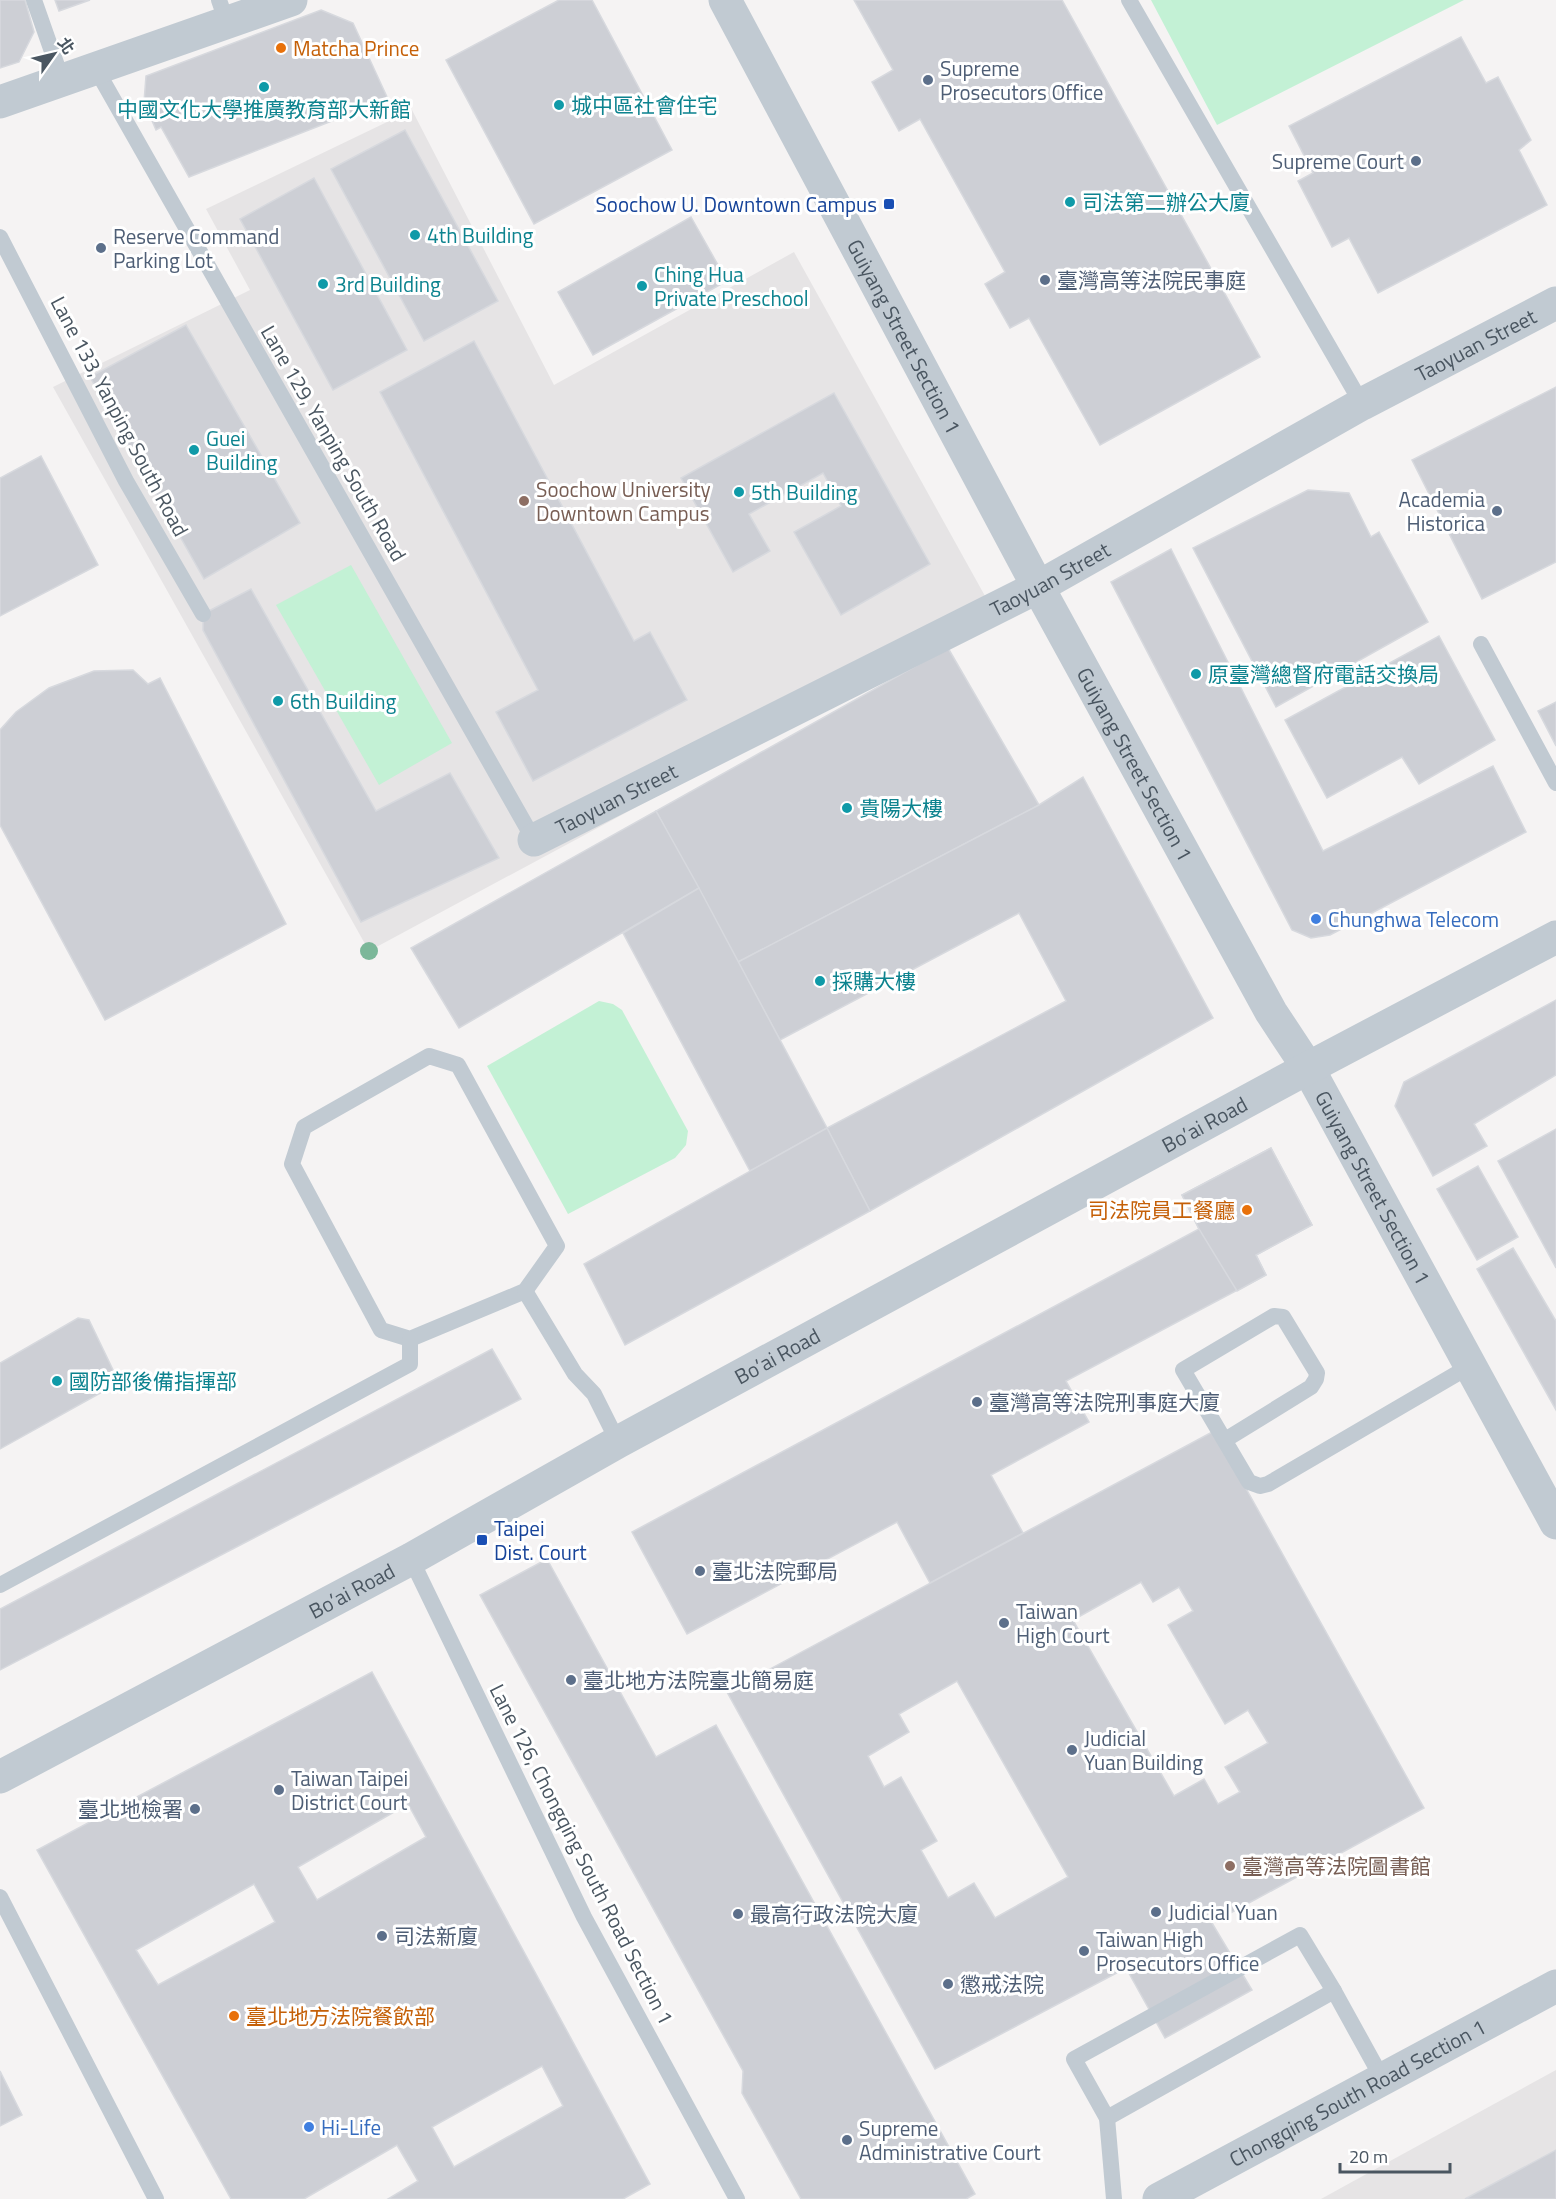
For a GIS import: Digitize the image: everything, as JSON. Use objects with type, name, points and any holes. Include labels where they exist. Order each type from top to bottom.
[{"type":"street","points":[[0,102],[96,69],[223,11],[291,0]]},
{"type":"street","name":"Guiyang Street Section 1","points":[[725,0],[1038,587],[1271,1012],[1308,1068],[1556,1523]]},
{"type":"street","name":"Taoyuan Street","points":[[534,840],[1038,587],[1362,404],[1556,303]]},
{"type":"street","name":"Bo’ai Road","points":[[0,1777],[411,1558],[618,1442],[1308,1068],[1556,937]]},
{"type":"street","name":"Chongqing South Road Section 1","points":[[1160,2199],[1556,1986]]},
{"type":"lane","points":[[34,0],[63,80]]},
{"type":"lane","points":[[1129,0],[1362,404]]},
{"type":"lane","name":"Lane 129, Yanping South Road","points":[[96,69],[534,840]]},
{"type":"lane","name":"Lane 133, Yanping South Road","points":[[0,237],[126,481],[203,614]]},
{"type":"lane","points":[[1481,644],[1556,783]]},
{"type":"lane","points":[[429,1056],[458,1065],[557,1246],[525,1291],[410,1339],[381,1330],[292,1164],[304,1127],[429,1056]]},
{"type":"lane","points":[[525,1291],[575,1374],[594,1394],[618,1442]]},
{"type":"lane","points":[[1225,1440],[1311,1387],[1316,1380],[1317,1372],[1283,1317],[1274,1316],[1183,1370],[1249,1482],[1260,1486],[1268,1484],[1470,1366]]},
{"type":"lane","points":[[0,1585],[410,1364],[410,1339]]},
{"type":"lane","name":"Lane 126, Chongqing South Road Section 1","points":[[411,1558],[584,1917],[737,2199]]},
{"type":"lane","points":[[0,1897],[156,2199]]},
{"type":"lane","points":[[1114,2199],[1107,2118],[1074,2059],[1300,1935],[1334,1991],[1382,2079]]},
{"type":"lane","points":[[1107,2118],[1334,1991]]},
{"type":"shaded area","name":"Soochow University Downtown Campus","points":[[412,110],[554,385],[794,252],[995,614],[369,951],[53,387],[250,290],[206,209]]},
{"type":"shaded area","points":[[1556,2070],[1556,2199],[1321,2199],[1350,2183]]},
{"type":"green space","points":[[1151,0],[1464,0],[1217,125]]},
{"type":"green space","points":[[351,565],[452,743],[379,785],[276,605]]},
{"type":"green space","points":[[599,1001],[613,1004],[622,1010],[688,1131],[686,1145],[675,1158],[568,1214],[487,1066]]},
{"type":"building","points":[[0,0],[25,0],[34,32],[19,62],[0,68]]},
{"type":"building","points":[[55,0],[90,0],[59,11]]},
{"type":"building","name":"城中區社會住宅","points":[[559,0],[592,0],[672,150],[534,224],[446,60]]},
{"type":"building","name":"司法第二辦公大廈","points":[[854,0],[1062,0],[1260,357],[1100,445],[1029,318],[1010,328],[985,284],[1005,272],[920,119],[899,131],[872,82],[893,70]]},
{"type":"building","name":"中國文化大學推廣教育部大新館","points":[[321,10],[353,23],[388,99],[189,177],[161,127],[156,130],[144,102],[146,76]]},
{"type":"building","name":"Supreme Court","points":[[1461,37],[1486,83],[1498,77],[1531,140],[1519,150],[1547,205],[1378,293],[1349,238],[1332,247],[1298,181],[1313,173],[1289,126]]},
{"type":"building","name":"4th Building","points":[[405,130],[498,301],[424,341],[331,169]]},
{"type":"building","name":"3rd Building","points":[[314,178],[407,350],[333,390],[240,219]]},
{"type":"building","name":"Ching Hua Private Preschool","points":[[691,217],[727,281],[593,355],[558,292]]},
{"type":"building","name":"Guei Building","points":[[186,325],[300,523],[204,579],[90,377]]},
{"type":"building","points":[[474,341],[634,641],[650,632],[687,700],[533,781],[496,712],[538,690],[380,392]]},
{"type":"building","name":"Academia Historica","points":[[1556,387],[1556,562],[1482,599],[1412,460]]},
{"type":"building","name":"5th Building","points":[[834,393],[930,564],[841,615],[794,532],[841,506],[823,473],[749,514],[770,551],[733,572],[681,478]]},
{"type":"building","points":[[41,456],[98,565],[0,616],[0,478]]},
{"type":"building","points":[[1308,490],[1349,493],[1371,537],[1379,532],[1428,622],[1276,707],[1193,548]]},
{"type":"building","name":"原臺灣總督府電話交換局","points":[[1171,549],[1323,851],[1493,766],[1526,832],[1330,935],[1311,938],[1292,930],[1111,582]]},
{"type":"building","name":"6th Building","points":[[251,589],[376,811],[450,773],[499,858],[361,922],[203,630],[203,614]]},
{"type":"building","points":[[1439,636],[1495,740],[1419,784],[1402,757],[1327,798],[1285,720]]},
{"type":"building","name":"貴陽大樓","points":[[948,648],[1039,805],[738,962],[656,811]]},
{"type":"building","points":[[133,670],[148,684],[160,678],[286,924],[105,1020],[0,825],[0,730],[16,712],[49,688],[94,671]]},
{"type":"building","points":[[1556,702],[1556,746],[1538,711]]},
{"type":"building","name":"採購大樓","points":[[1083,777],[1213,1018],[870,1211],[827,1128],[1066,1001],[1019,913],[780,1040],[738,962],[1039,805]]},
{"type":"building","points":[[656,811],[699,888],[459,1028],[411,948]]},
{"type":"building","points":[[699,888],[827,1128],[750,1171],[623,933]]},
{"type":"building","points":[[1556,1000],[1556,1075],[1474,1124],[1487,1146],[1433,1176],[1395,1106],[1404,1082]]},
{"type":"building","points":[[827,1128],[870,1211],[625,1345],[584,1264]]},
{"type":"building","points":[[1556,1129],[1556,1268],[1498,1161]]},
{"type":"building","name":"臺灣高等法院刑事庭大廈","points":[[1271,1148],[1312,1225],[1256,1255],[1266,1275],[1066,1381],[1089,1422],[991,1475],[1023,1533],[930,1583],[897,1522],[687,1634],[632,1532],[1199,1229],[1182,1195]]},
{"type":"building","name":"司法院員工餐廳","points":[[1271,1148],[1312,1225],[1256,1255],[1266,1275],[1237,1291],[1199,1229],[1182,1195]]},
{"type":"building","points":[[1478,1166],[1518,1237],[1477,1260],[1437,1189]]},
{"type":"building","points":[[1513,1248],[1556,1321],[1556,1410],[1477,1269]]},
{"type":"building","name":"國防部後備指揮部","points":[[78,1318],[89,1320],[116,1376],[113,1386],[0,1449],[0,1363]]},
{"type":"building","points":[[492,1349],[521,1399],[0,1670],[0,1609]]},
{"type":"building","name":"Judicial Yuan Building","points":[[1214,1431],[1424,1808],[1212,1923],[1252,1990],[1165,2038],[1126,1968],[935,2069],[727,1692]],"holes":[[[1141,1582],[1153,1602],[1179,1587],[1193,1611],[1168,1625],[1225,1724],[1248,1710],[1268,1743],[1225,1767],[1240,1792],[1218,1804],[1204,1779],[1174,1796],[1073,1620]],[[957,1681],[1068,1877],[995,1918],[974,1883],[948,1898],[921,1850],[937,1841],[901,1777],[884,1787],[868,1756],[909,1732],[899,1714]]]},
{"type":"building","name":"最高行政法院大廈","points":[[547,1559],[656,1757],[716,1725],[975,2194],[966,2199],[801,2199],[742,2093],[743,2071],[480,1595]]},
{"type":"building","name":"司法新廈","points":[[372,1672],[650,2184],[623,2199],[388,2199],[418,2181],[397,2145],[304,2199],[231,2199],[37,1850]],"holes":[[[408,1804],[426,1837],[317,1900],[298,1867]],[[254,1884],[275,1922],[158,1985],[136,1950]],[[542,2066],[563,2106],[454,2167],[432,2127]]]},
{"type":"building","points":[[0,2071],[22,2115],[0,2126]]},
{"type":"building","points":[[1556,2150],[1556,2199],[1465,2199]]},
{"type":"place","name":"Matcha Prince","points":[[281,48]]},
{"type":"place","name":"Supreme Prosecutors Office","points":[[928,80]]},
{"type":"place","name":"中國文化大學推廣教育部大新館","points":[[264,87]]},
{"type":"place","name":"城中區社會住宅","points":[[559,105]]},
{"type":"place","name":"Supreme Court","points":[[1416,161]]},
{"type":"place","name":"司法第二辦公大廈","points":[[1070,202]]},
{"type":"place","name":"Soochow U. Downtown Campus","points":[[889,204]]},
{"type":"place","name":"4th Building","points":[[415,235]]},
{"type":"place","name":"Reserve Command Parking Lot","points":[[101,248]]},
{"type":"place","name":"臺灣高等法院民事庭","points":[[1045,280]]},
{"type":"place","name":"3rd Building","points":[[323,284]]},
{"type":"place","name":"Ching Hua Private Preschool","points":[[642,286]]},
{"type":"place","name":"Guei Building","points":[[194,450]]},
{"type":"place","name":"5th Building","points":[[739,492]]},
{"type":"place","name":"Soochow University Downtown Campus","points":[[524,501]]},
{"type":"place","name":"Academia Historica","points":[[1497,511]]},
{"type":"place","name":"原臺灣總督府電話交換局","points":[[1196,674]]},
{"type":"place","name":"6th Building","points":[[278,701]]},
{"type":"place","name":"貴陽大樓","points":[[847,808]]},
{"type":"place","name":"Chunghwa Telecom","points":[[1316,919]]},
{"type":"place","name":"採購大樓","points":[[820,981]]},
{"type":"place","name":"司法院員工餐廳","points":[[1247,1210]]},
{"type":"place","name":"國防部後備指揮部","points":[[57,1381]]},
{"type":"place","name":"臺灣高等法院刑事庭大廈","points":[[977,1402]]},
{"type":"place","name":"Taipei Dist. Court","points":[[482,1540]]},
{"type":"place","name":"臺北法院郵局","points":[[700,1571]]},
{"type":"place","name":"Taiwan High Court","points":[[1004,1623]]},
{"type":"place","name":"臺北地方法院臺北簡易庭","points":[[571,1680]]},
{"type":"place","name":"Judicial Yuan Building","points":[[1072,1750]]},
{"type":"place","name":"Taiwan Taipei District Court","points":[[279,1790]]},
{"type":"place","name":"臺北地檢署","points":[[195,1809]]},
{"type":"place","name":"臺灣高等法院圖書館","points":[[1230,1866]]},
{"type":"place","name":"Judicial Yuan","points":[[1156,1912]]},
{"type":"place","name":"最高行政法院大廈","points":[[738,1914]]},
{"type":"place","name":"司法新廈","points":[[382,1936]]},
{"type":"place","name":"Taiwan High Prosecutors Office","points":[[1084,1951]]},
{"type":"place","name":"懲戒法院","points":[[948,1984]]},
{"type":"place","name":"臺北地方法院餐飲部","points":[[234,2016]]},
{"type":"place","name":"Hi-Life","points":[[309,2127]]},
{"type":"place","name":"Supreme Administrative Court","points":[[847,2140]]}]
